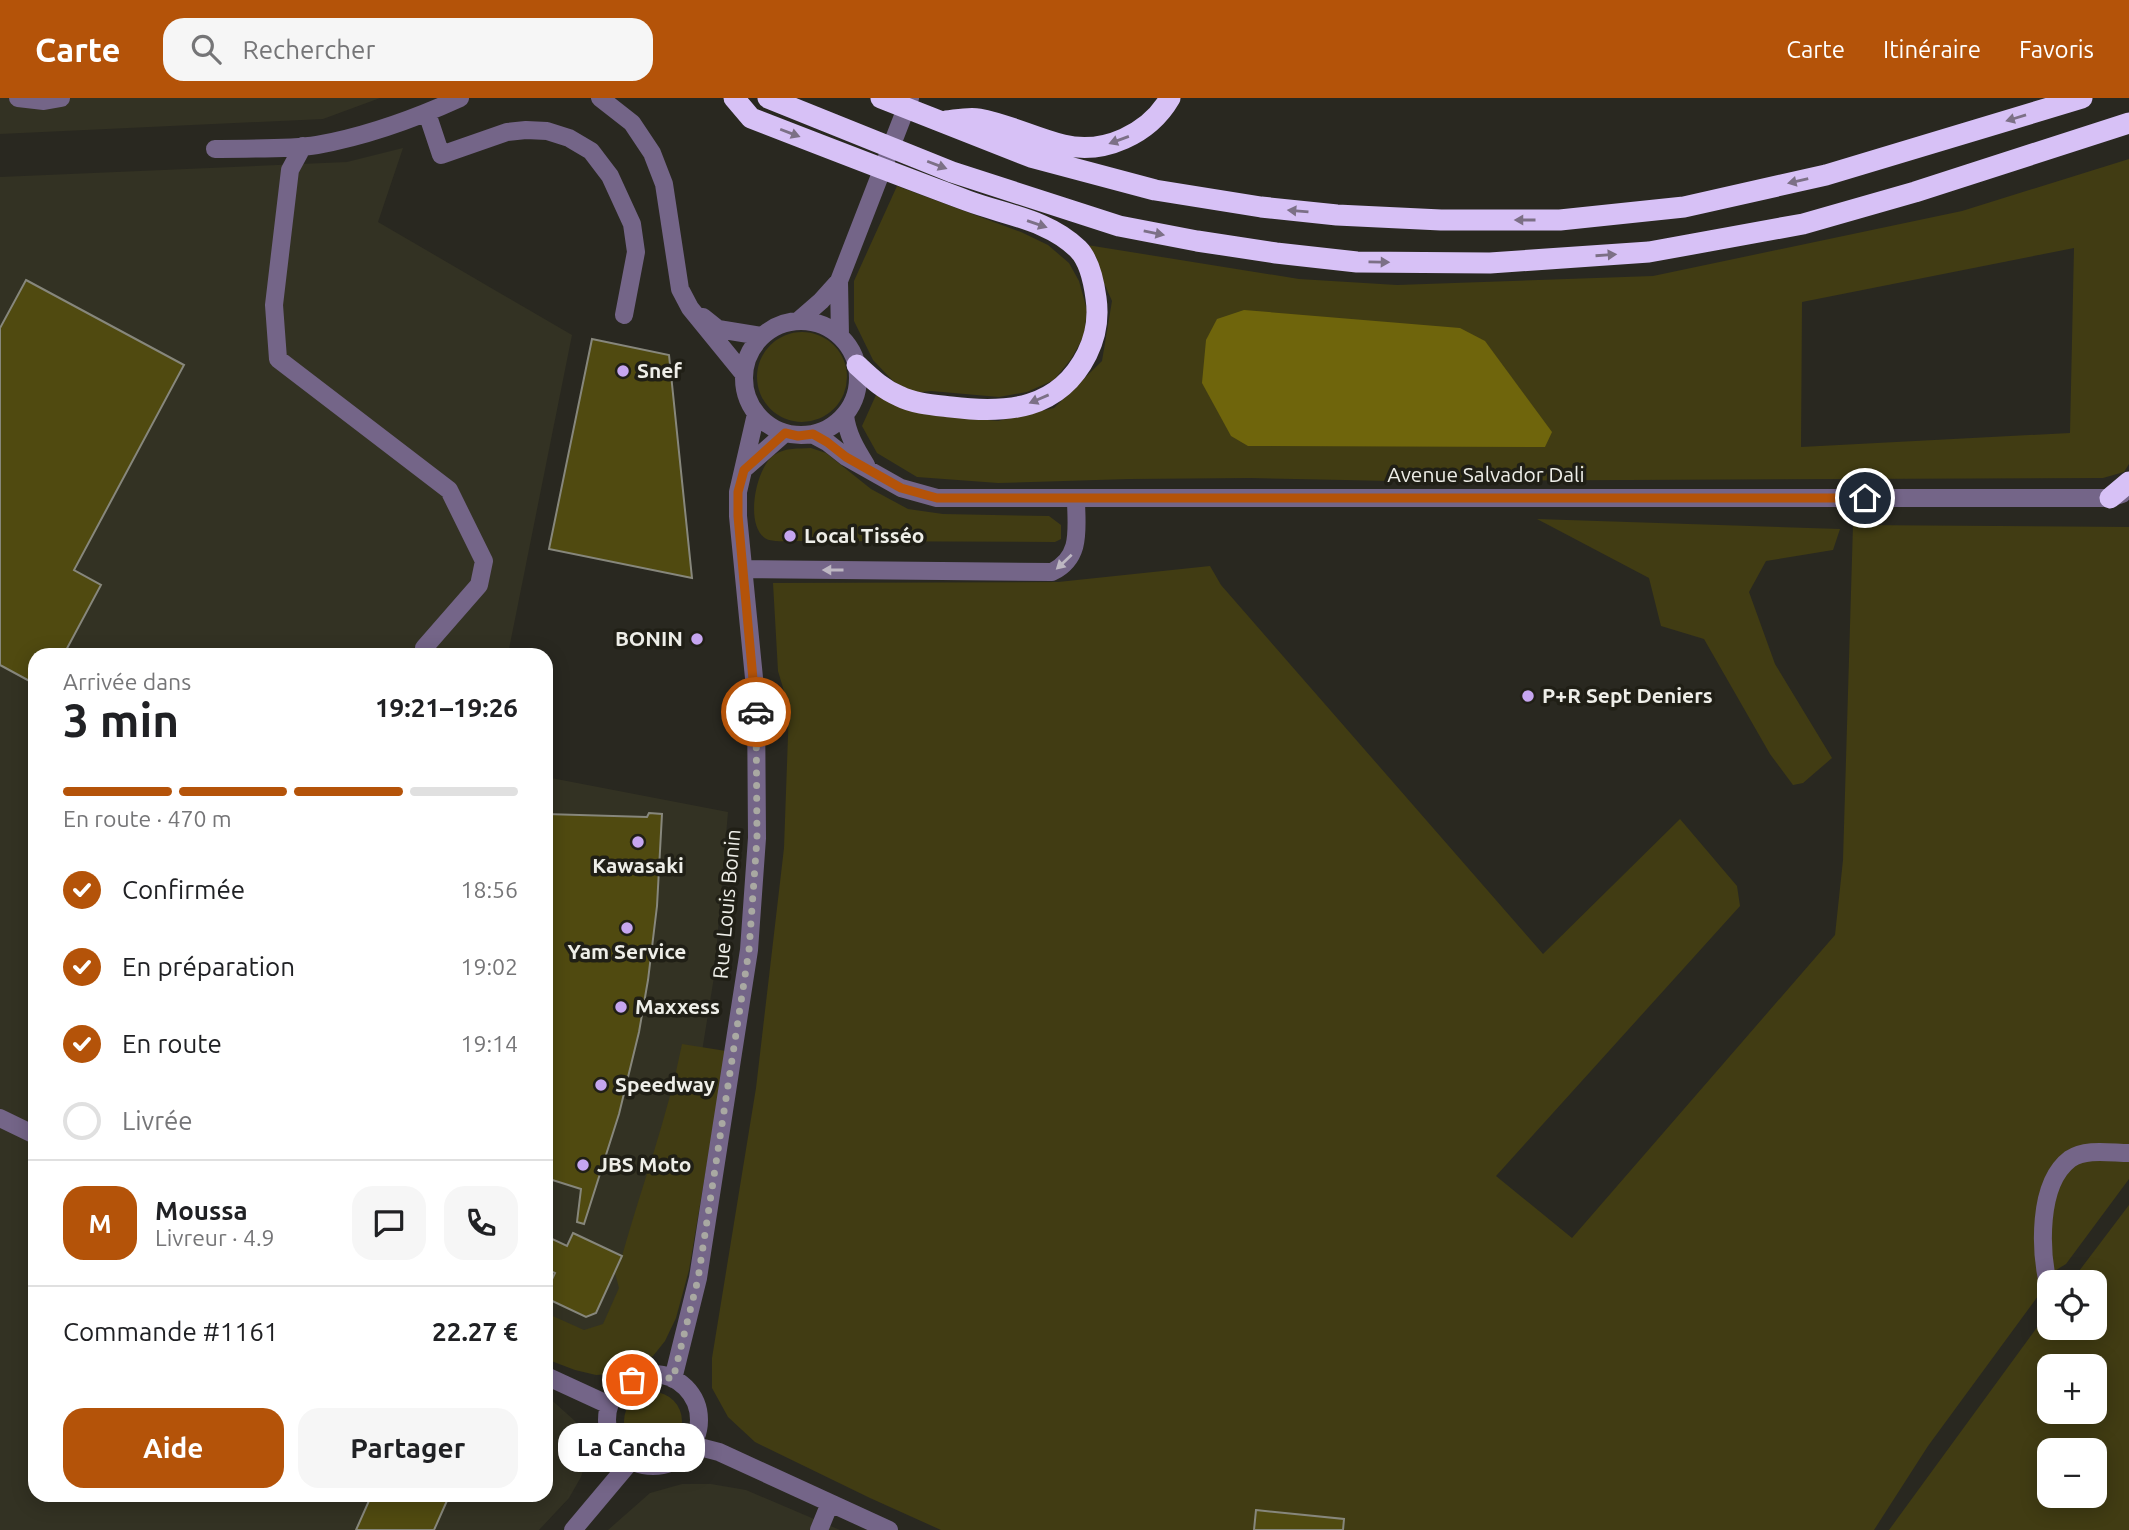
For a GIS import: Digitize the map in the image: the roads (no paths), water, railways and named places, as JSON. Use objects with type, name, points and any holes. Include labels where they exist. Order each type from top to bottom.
[{"type":"highway","points":[[734,98],[751,118],[972,203],[1047,226],[1080,251],[1093,279],[1099,317],[1092,344],[1079,371],[1062,388],[1037,402],[1013,408],[976,410],[924,404],[900,397],[880,386],[857,365]]},
{"type":"highway","points":[[768,98],[952,172],[1119,226],[1263,251],[1357,262],[1490,263],[1662,250],[1803,224],[1915,192],[2129,123]]},
{"type":"highway","points":[[881,98],[1031,158],[1155,190],[1261,207],[1337,215],[1441,220],[1560,220],[1684,207],[1826,175],[2082,98]]},
{"type":"highway","points":[[941,122],[977,118],[1066,146],[1096,146],[1121,141],[1147,126],[1164,109],[1170,98]]},
{"type":"highway","points":[[2123,498],[2129,482]]},
{"type":"street","points":[[18,98],[49,99]]},
{"type":"street","points":[[215,149],[314,145],[368,134],[460,98]]},
{"type":"street","points":[[600,98],[632,123],[652,153],[664,184],[680,289],[690,308],[743,373]]},
{"type":"street","points":[[798,321],[839,281],[911,98]]},
{"type":"street","points":[[427,113],[440,155],[507,132],[526,130],[547,131],[569,138],[592,151],[610,176],[632,224],[636,252],[624,315]]},
{"type":"street","points":[[303,146],[290,170],[274,305],[278,359],[449,490],[484,561],[480,585],[424,648]]},
{"type":"street","points":[[839,281],[840,335]]},
{"type":"street","points":[[690,308],[718,329],[761,336]]},
{"type":"street","points":[[798,321],[821,324],[840,335],[857,365],[856,394],[845,415],[826,430],[813,434],[798,436],[769,426],[748,402],[744,388],[743,373],[749,353],[761,336],[778,325],[798,321]]},
{"type":"street","name":"Rue Louis Bonin","points":[[673,1379],[698,1279],[749,950],[757,838],[756,698],[738,492],[756,414]]},
{"type":"street","name":"Avenue Salvador Dali","points":[[845,415],[846,427],[855,448],[868,468]]},
{"type":"street","points":[[744,470],[785,433]]},
{"type":"street","name":"Avenue Salvador Dali","points":[[813,434],[846,457],[901,488],[937,498],[2123,498]]},
{"type":"street","points":[[744,569],[1052,572],[1061,567],[1075,551],[1076,498]]},
{"type":"street","points":[[0,1118],[28,1132]]},
{"type":"street","points":[[2046,1270],[2042,1238],[2048,1195],[2059,1171],[2071,1158],[2088,1152],[2129,1153]]},
{"type":"street","points":[[657,1375],[673,1379],[691,1395],[698,1410],[698,1430],[692,1445],[680,1458],[665,1465],[646,1466],[631,1461],[618,1451],[610,1438],[606,1421],[609,1405],[619,1389],[641,1376],[657,1375]]},
{"type":"street","points":[[553,1379],[609,1405]]},
{"type":"street","points":[[692,1445],[719,1452],[889,1530]]},
{"type":"street","points":[[573,1530],[631,1461]]},
{"type":"street","points":[[818,1530],[830,1503]]},
{"type":"place","name":"Snef","points":[[623,371]]},
{"type":"place","name":"Local Tisséo","points":[[790,536]]},
{"type":"place","name":"BONIN","points":[[697,639]]},
{"type":"place","name":"P+R Sept Deniers","points":[[1528,696]]},
{"type":"place","name":"Kawasaki","points":[[638,842]]},
{"type":"place","name":"Yam Service","points":[[627,928]]},
{"type":"place","name":"Maxxess","points":[[621,1007]]},
{"type":"place","name":"Speedway","points":[[601,1085]]},
{"type":"place","name":"JBS Moto","points":[[583,1165]]},
{"type":"place","name":"La Cancha","points":[[632,1380]]}]
